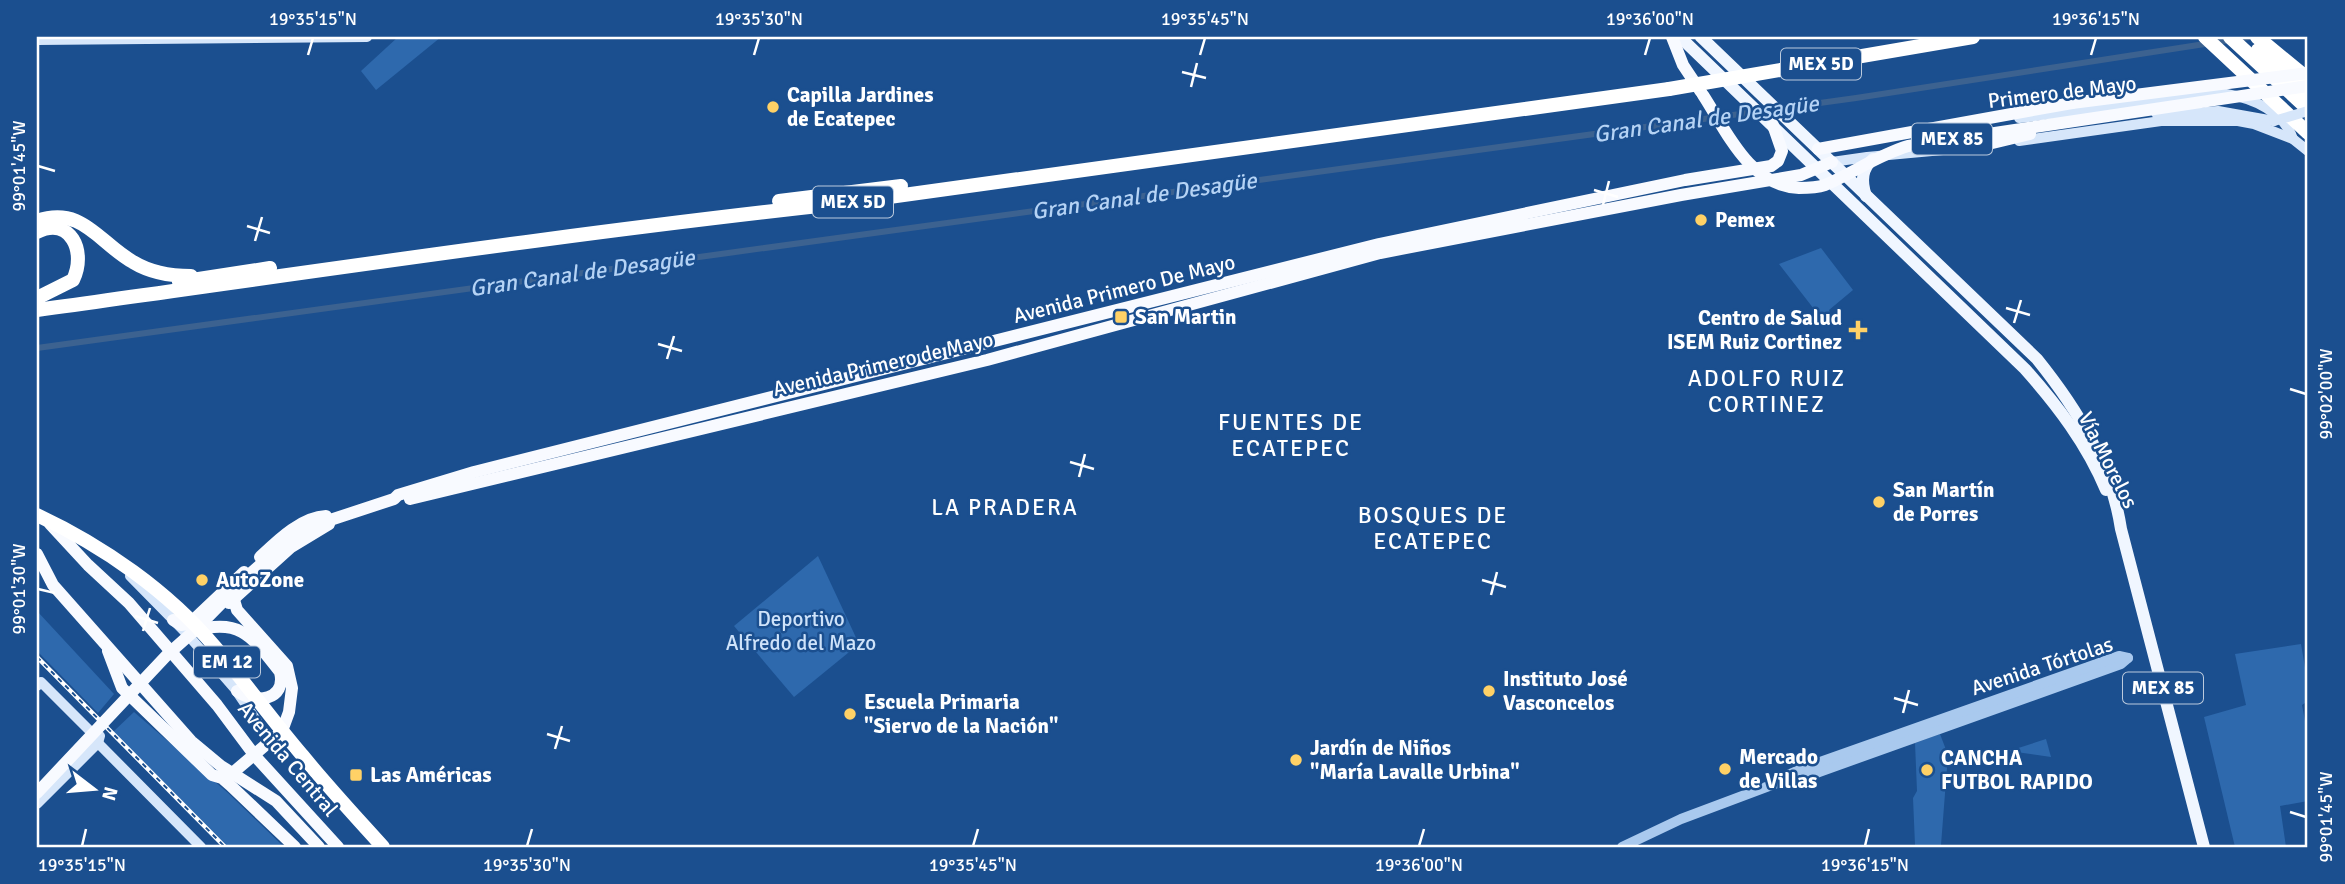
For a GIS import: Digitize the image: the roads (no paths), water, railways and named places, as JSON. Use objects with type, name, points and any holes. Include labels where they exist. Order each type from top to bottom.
[{"type":"highway","name":"MEX 85","points":[[1672,37],[1683,65],[1745,159],[1760,175],[1793,188],[1825,185],[1890,152],[1908,146],[2308,86]]},
{"type":"highway","name":"MEX 5D","points":[[37,299],[1669,85],[1931,37]]},
{"type":"highway","name":"MEX 5D","points":[[37,310],[323,268],[846,203],[1669,85],[1973,37]]},
{"type":"highway","points":[[2205,37],[2260,58],[2308,71]]},
{"type":"highway","points":[[2217,37],[2308,79]]},
{"type":"highway","points":[[2230,37],[2308,95]]},
{"type":"highway","points":[[2244,37],[2308,122]]},
{"type":"highway","points":[[2257,37],[2260,58],[2308,133]]},
{"type":"highway","points":[[2260,58],[2270,37]]},
{"type":"highway","points":[[2260,58],[2308,110]]},
{"type":"highway","name":"MEX 85","points":[[1969,123],[2072,103],[2308,71]]},
{"type":"highway","points":[[1976,147],[2030,134],[2193,109],[2252,95]]},
{"type":"highway","name":"Primero de Mayo","points":[[1818,149],[1969,123]]},
{"type":"highway","points":[[1413,242],[1685,180],[1771,166],[1780,159],[1786,141],[1773,125]]},
{"type":"highway","name":"Primero de Mayo","points":[[1818,170],[1832,162]]},
{"type":"highway","points":[[1413,242],[1818,170]]},
{"type":"highway","points":[[37,221],[60,217],[71,219],[94,231],[130,261],[144,268],[179,276],[207,276]]},
{"type":"highway","points":[[37,232],[51,228],[61,231],[76,243],[79,252],[79,263],[73,281],[37,299]]},
{"type":"highway","name":"Avenida Primero de Mayo","points":[[394,499],[400,502],[987,360],[1380,254],[1413,242]]},
{"type":"highway","name":"Avenida Primero De Mayo","points":[[806,389],[1413,242]]},
{"type":"highway","name":"Avenida Primero de Mayo","points":[[333,518],[474,472],[806,389]]},
{"type":"highway","points":[[37,509],[88,535]]},
{"type":"highway","name":"Avenida Central","points":[[37,509],[129,603],[230,720],[254,756],[338,847]]},
{"type":"highway","name":"EM 12","points":[[37,515],[106,554],[142,578],[177,608],[214,645],[303,757],[383,847]]},
{"type":"highway","points":[[173,620],[181,625],[189,624],[281,538],[320,516],[333,518]]},
{"type":"highway","points":[[37,793],[167,655],[275,551],[296,535],[333,518]]},
{"type":"highway","points":[[221,594],[223,602],[228,604],[234,600],[291,547],[324,529],[333,518]]},
{"type":"highway","name":"EM 12","points":[[37,525],[102,560],[172,615],[208,652],[296,763],[372,847]]},
{"type":"highway","points":[[70,545],[88,535]]},
{"type":"highway","name":"Avenida Central","points":[[37,554],[53,585],[191,741],[228,776],[284,808],[318,847]]},
{"type":"highway","points":[[234,600],[237,610],[290,670],[292,688],[289,712],[282,731],[228,776],[295,847]]},
{"type":"highway","points":[[194,631],[216,625],[236,628],[251,637],[280,672],[282,679],[279,690],[270,697],[247,697],[237,691]]},
{"type":"main road","points":[[37,40],[367,37]]},
{"type":"main road","points":[[1680,37],[1773,125]]},
{"type":"main road","name":"Vía Morelos","points":[[1701,37],[2037,359],[2088,431],[2104,464],[2118,509],[2121,529]]},
{"type":"main road","name":"Primero de Mayo","points":[[1969,123],[2188,95],[2224,93],[2243,97],[2263,106],[2282,119],[2290,129],[2293,139]]},
{"type":"main road","points":[[2063,113],[2133,111],[2182,114],[2218,111],[2274,121],[2308,110]]},
{"type":"main road","points":[[2161,121],[2182,114]]},
{"type":"main road","name":"Primero de Mayo","points":[[1832,162],[1976,147],[2161,121],[2238,121],[2254,124],[2293,139],[2308,152]]},
{"type":"main road","points":[[1969,123],[1961,129],[1960,137],[1964,144],[1976,147]]},
{"type":"main road","name":"Vía Morelos","points":[[1786,141],[1802,153],[2025,369],[2055,403],[2077,435],[2105,486],[2121,529]]},
{"type":"main road","points":[[1866,196],[1861,184],[1863,173],[1866,164],[1878,156]]},
{"type":"main road","name":"MEX 85","points":[[2121,529],[2204,847]]},
{"type":"main road","points":[[88,535],[173,620],[237,691],[271,742]]},
{"type":"main road","points":[[37,686],[41,682],[90,731],[98,734],[98,743],[201,847]]},
{"type":"main road","points":[[37,784],[90,731]]},
{"type":"main road","points":[[37,804],[98,743]]},
{"type":"street","name":"Avenida Tórtolas","points":[[2119,656],[2127,658],[2121,664],[1782,781],[2119,656]]},
{"type":"street","points":[[1622,847],[1681,819],[1782,781]]},
{"type":"waterway","name":"Gran Canal de Desagüe","points":[[37,348],[1856,98],[2250,37]]},
{"type":"railway","points":[[37,657],[225,847]]},
{"type":"place","name":"Capilla Jardines de Ecatepec","points":[[773,107]]},
{"type":"place","name":"Pemex","points":[[1701,220]]},
{"type":"place","name":"San Martin","points":[[1121,317]]},
{"type":"place","name":"Centro de Salud ISEM Ruiz Cortinez","points":[[1858,330]]},
{"type":"place","name":"San Martín de Porres","points":[[1879,502]]},
{"type":"place","name":"AutoZone","points":[[202,580]]},
{"type":"place","name":"Instituto José Vasconcelos","points":[[1489,691]]},
{"type":"place","name":"Escuela Primaria \"Siervo de la Nación\"","points":[[850,714]]},
{"type":"place","name":"Jardín de Niños \"María Lavalle Urbina\"","points":[[1296,760]]},
{"type":"place","name":"Mercado de Villas","points":[[1725,769]]},
{"type":"place","name":"CANCHA FUTBOL RAPIDO","points":[[1927,770]]},
{"type":"place","name":"Las Américas","points":[[356,775]]},
{"type":"district","name":"ADOLFO RUIZ CORTINEZ","points":[[1767,391]]},
{"type":"district","name":"FUENTES DE ECATEPEC","points":[[1291,435]]},
{"type":"district","name":"LA PRADERA","points":[[1005,507]]},
{"type":"district","name":"BOSQUES DE ECATEPEC","points":[[1433,528]]},
{"type":"park label","name":"Deportivo Alfredo del Mazo","points":[[801,631]]}]
